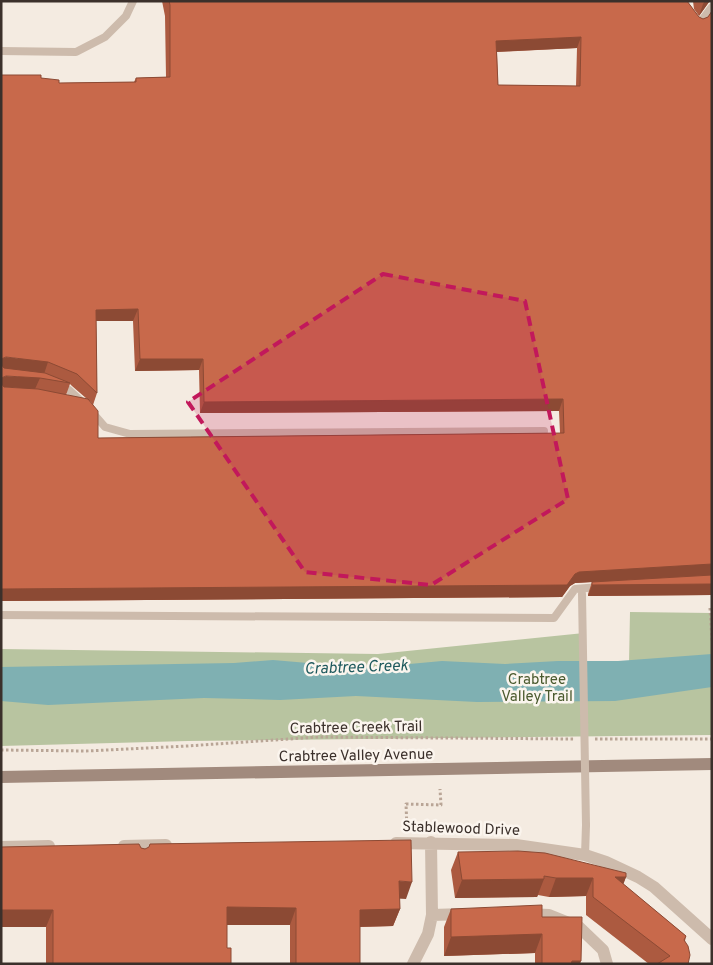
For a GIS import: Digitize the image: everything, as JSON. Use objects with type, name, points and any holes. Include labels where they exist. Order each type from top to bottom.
[{"type":"street","name":"Crabtree Valley Avenue","points":[[1,777],[712,764]]},
{"type":"street","name":"Stablewood Drive","points":[[380,843],[431,842],[516,845],[585,855],[606,862],[646,882],[712,939]]},
{"type":"street","points":[[413,964],[428,934],[432,915],[431,842]]},
{"type":"street","points":[[110,846],[138,849],[178,845]]},
{"type":"street","points":[[1,847],[63,846]]},
{"type":"street","points":[[432,915],[478,913]]},
{"type":"street","points":[[513,913],[549,915],[579,926],[603,950],[607,964]]},
{"type":"lane","points":[[1,51],[76,52],[105,36],[126,16],[133,1]]},
{"type":"lane","points":[[693,18],[699,25],[712,7]]},
{"type":"lane","points":[[51,382],[69,390],[87,406],[105,427],[130,434],[544,431]]},
{"type":"lane","points":[[69,402],[87,406]]},
{"type":"lane","points":[[1,614],[554,618],[575,589],[604,587]]},
{"type":"lane","points":[[582,594],[585,855]]},
{"type":"path","points":[[710,608],[712,642]]},
{"type":"path","name":"Crabtree Creek Trail","points":[[1,750],[86,751],[318,737],[583,739]]},
{"type":"path","points":[[593,739],[712,739]]},
{"type":"path","points":[[407,832],[406,804],[441,805],[440,788]]},
{"type":"highlighted area","points":[[383,274],[525,301],[568,499],[431,585],[305,572],[188,402]]},
{"type":"green space","name":"Crabtree Valley Trail","points":[[630,612],[712,613],[712,735],[188,741],[1,746],[1,649],[378,654],[584,633],[584,669],[629,664]]},
{"type":"water","points":[[712,654],[712,687],[615,701],[477,702],[356,696],[280,700],[204,698],[48,705],[1,701],[1,667],[234,663],[273,660],[366,668],[442,661],[505,664],[558,661],[618,661]]},
{"type":"building","points":[[169,1],[687,1],[699,17],[703,19],[708,17],[712,11],[712,564],[579,572],[575,574],[567,585],[1,589],[1,383],[4,387],[38,389],[88,399],[98,411],[98,438],[564,433],[563,399],[204,402],[203,359],[140,359],[138,309],[96,310],[97,393],[77,374],[48,362],[6,357],[1,359],[1,75],[41,75],[41,78],[59,80],[59,83],[136,82],[136,78],[170,77]],"holes":[[[581,37],[580,86],[498,85],[496,41]]]},
{"type":"building","points":[[1,364],[4,368],[45,373],[70,383],[40,378],[6,376],[1,378]]},
{"type":"building","points":[[712,575],[712,584],[592,585],[592,582]]},
{"type":"building","points":[[411,840],[412,882],[399,881],[400,909],[360,910],[360,964],[296,964],[296,908],[227,907],[227,948],[231,948],[231,964],[53,964],[53,910],[1,910],[1,847],[139,844],[141,848],[145,849],[150,844]]},
{"type":"building","points":[[518,851],[545,853],[626,873],[626,877],[615,877],[686,936],[684,940],[690,955],[688,964],[657,964],[670,956],[593,897],[593,878],[556,878],[544,876],[544,879],[462,880],[458,852]]},
{"type":"building","points":[[542,905],[542,917],[582,917],[581,961],[572,961],[571,964],[542,964],[542,934],[451,937],[451,909]]},
{"type":"water label","name":"Crabtree Creek","points":[[356,666]]}]
